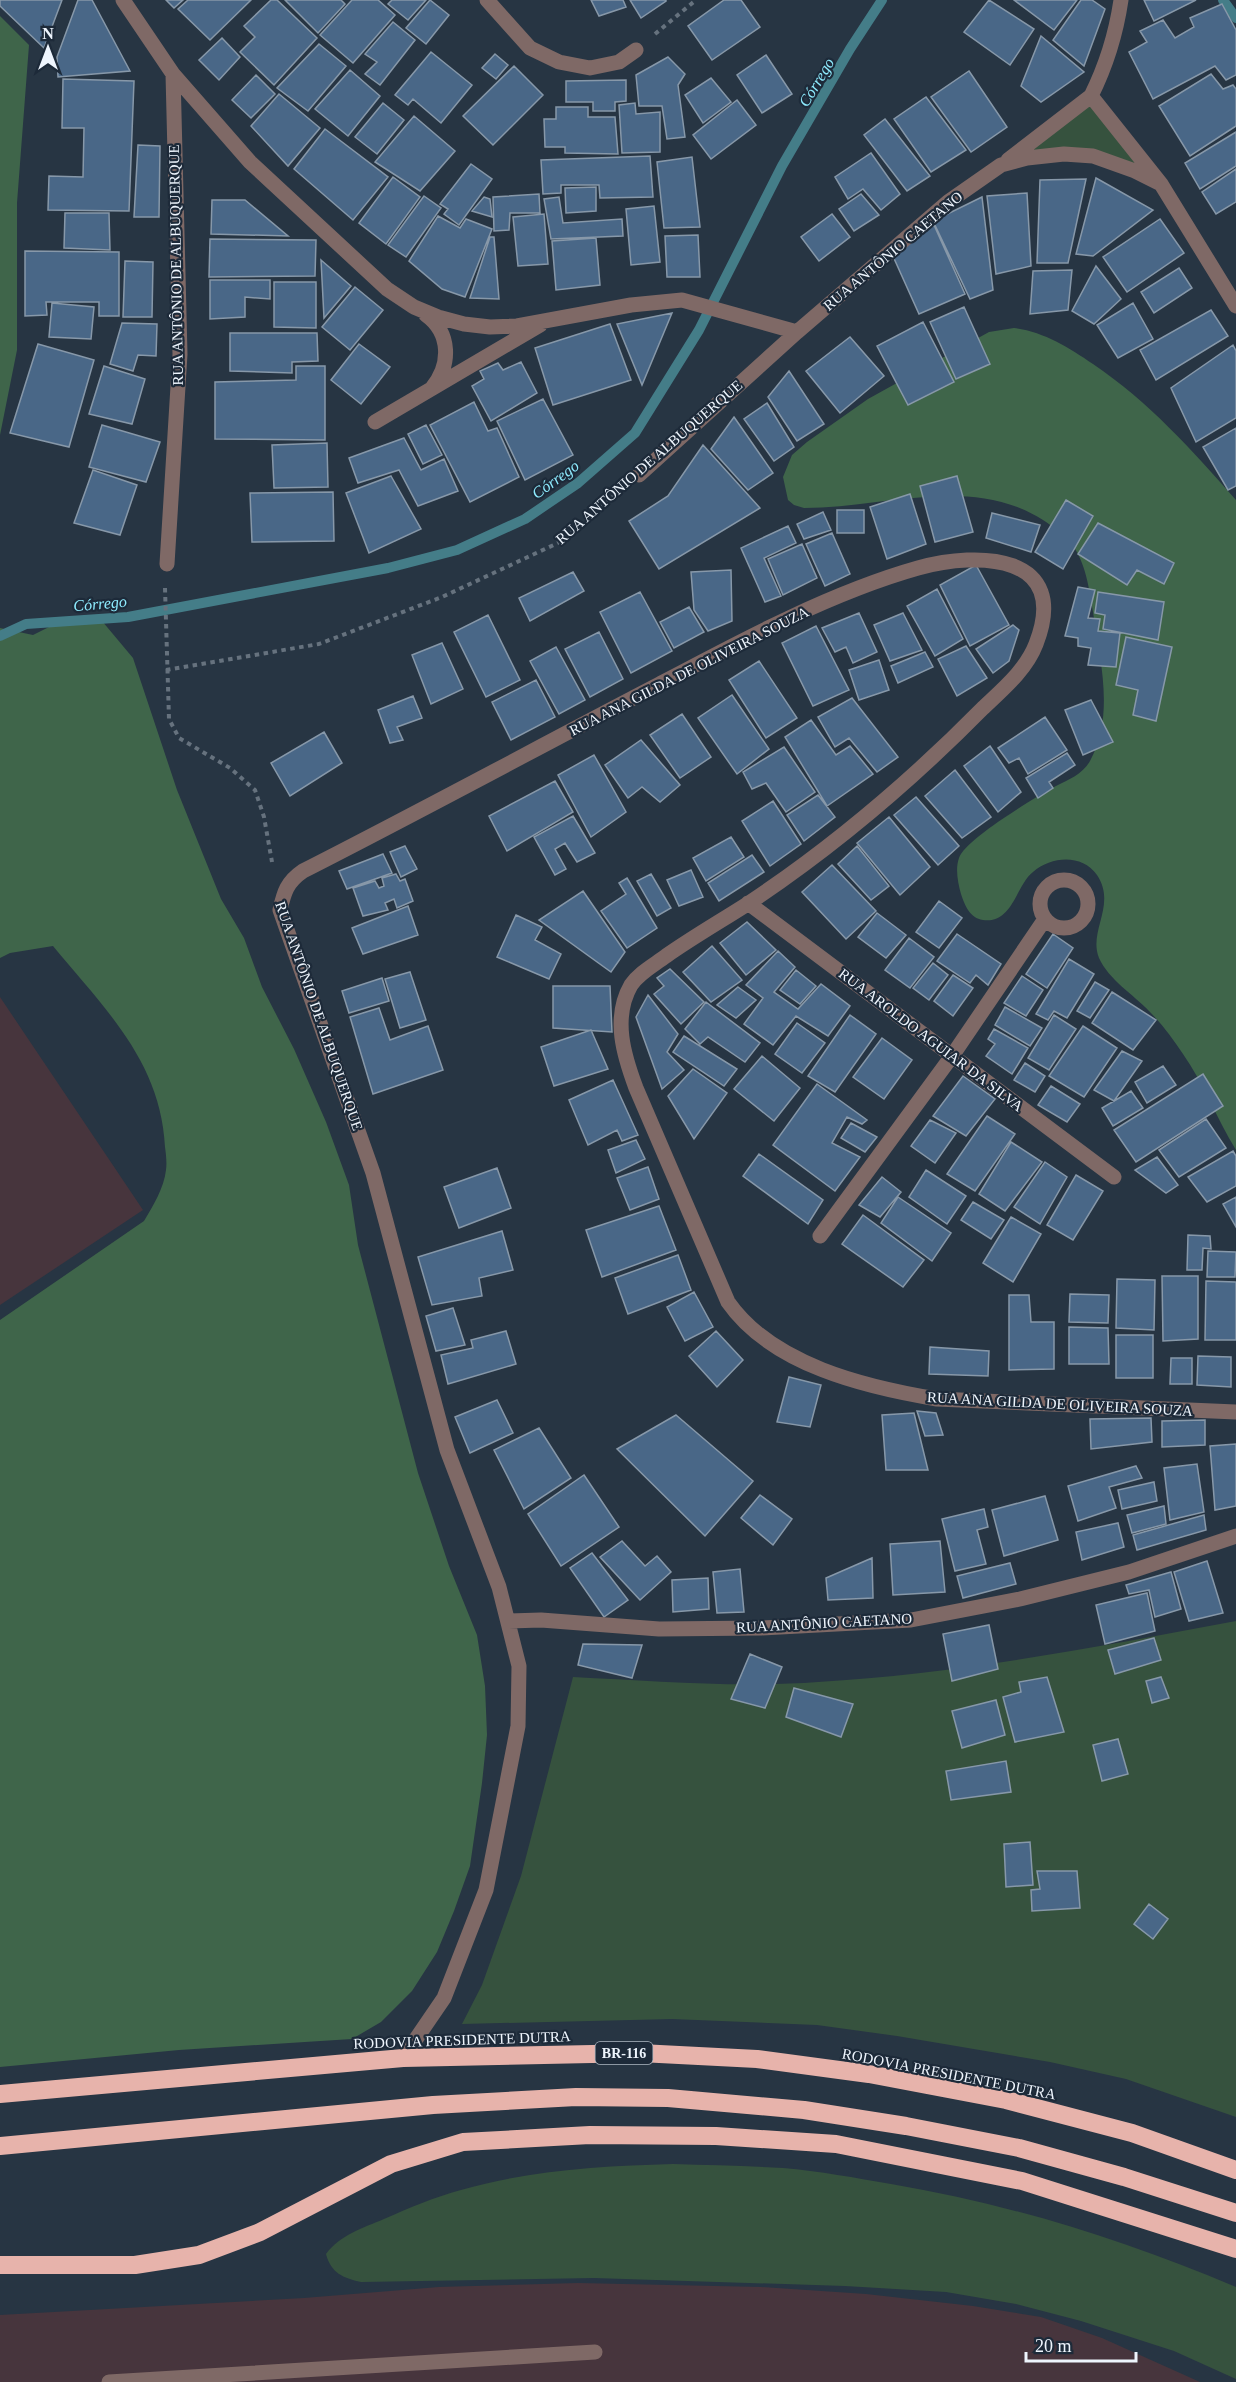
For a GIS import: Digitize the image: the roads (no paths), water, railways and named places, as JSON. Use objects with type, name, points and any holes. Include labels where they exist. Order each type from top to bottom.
[{"type":"highway","name":"RODOVIA PRESIDENTE DUTRA","points":[[0,2094],[402,2058],[640,2053],[757,2059],[869,2074],[1006,2100],[1132,2133],[1236,2170]]},
{"type":"highway","points":[[0,2146],[433,2105],[576,2097],[668,2098],[804,2110],[906,2126],[1019,2148],[1124,2177],[1236,2213]]},
{"type":"highway","points":[[0,2265],[135,2265],[199,2254],[260,2232],[391,2164],[463,2142],[590,2135],[716,2136],[836,2144],[1022,2181],[1236,2249]]},
{"type":"street","points":[[123,0],[173,74],[258,170],[378,281],[436,322],[445,340],[444,367],[430,390]]},
{"type":"street","points":[[487,0],[530,48],[559,62],[590,68],[619,62],[636,50]]},
{"type":"street","points":[[1001,165],[1091,96],[1113,41],[1120,0]]},
{"type":"street","name":"RUA ANTÔNIO DE ALBUQUERQUE","points":[[167,564],[180,354],[173,74]]},
{"type":"street","points":[[1091,96],[1161,184],[1236,306]]},
{"type":"street","name":"RUA ANTÔNIO CAETANO","points":[[797,332],[948,202],[1001,165],[1027,158],[1064,154],[1093,156],[1106,159],[1161,184]]},
{"type":"street","points":[[414,307],[464,324],[490,327],[517,326],[631,305],[682,300],[797,332]]},
{"type":"street","points":[[375,422],[548,320]]},
{"type":"street","name":"RUA ANTÔNIO DE ALBUQUERQUE","points":[[639,474],[797,332]]},
{"type":"street","name":"RUA ANA GILDA DE OLIVEIRA SOUZA","points":[[280,910],[285,889],[292,879],[303,871],[742,641],[828,601],[897,574],[944,562],[991,561],[1015,567],[1033,577],[1040,590],[1044,610],[1036,646],[1021,670],[960,732],[906,781],[810,860],[748,903],[696,935],[633,982],[624,1006],[621,1037],[624,1054],[711,1267],[728,1302],[747,1325],[775,1346],[822,1370],[905,1394],[937,1399],[1236,1412]]},
{"type":"street","name":"RUA AROLDO AGUIAR DA SILVA","points":[[748,903],[1114,1178]]},
{"type":"street","name":"RUA ANTÔNIO DE ALBUQUERQUE","points":[[280,910],[373,1173],[447,1450],[499,1587],[519,1666],[518,1726],[486,1890],[444,1998],[402,2058]]},
{"type":"street","points":[[820,1236],[952,1056],[1045,919]]},
{"type":"street","name":"RUA ANTÔNIO CAETANO","points":[[509,1621],[540,1620],[659,1629],[761,1628],[911,1620],[1020,1599],[1129,1572],[1236,1536]]},
{"type":"street","points":[[109,2382],[595,2352]]},
{"type":"waterway","name":"Córrego","points":[[0,636],[26,624],[128,617],[388,568],[457,550],[525,519],[578,483],[635,433],[699,330],[782,166],[850,49],[882,0]]},
{"type":"waterway","points":[[1223,0],[1236,18]]}]
